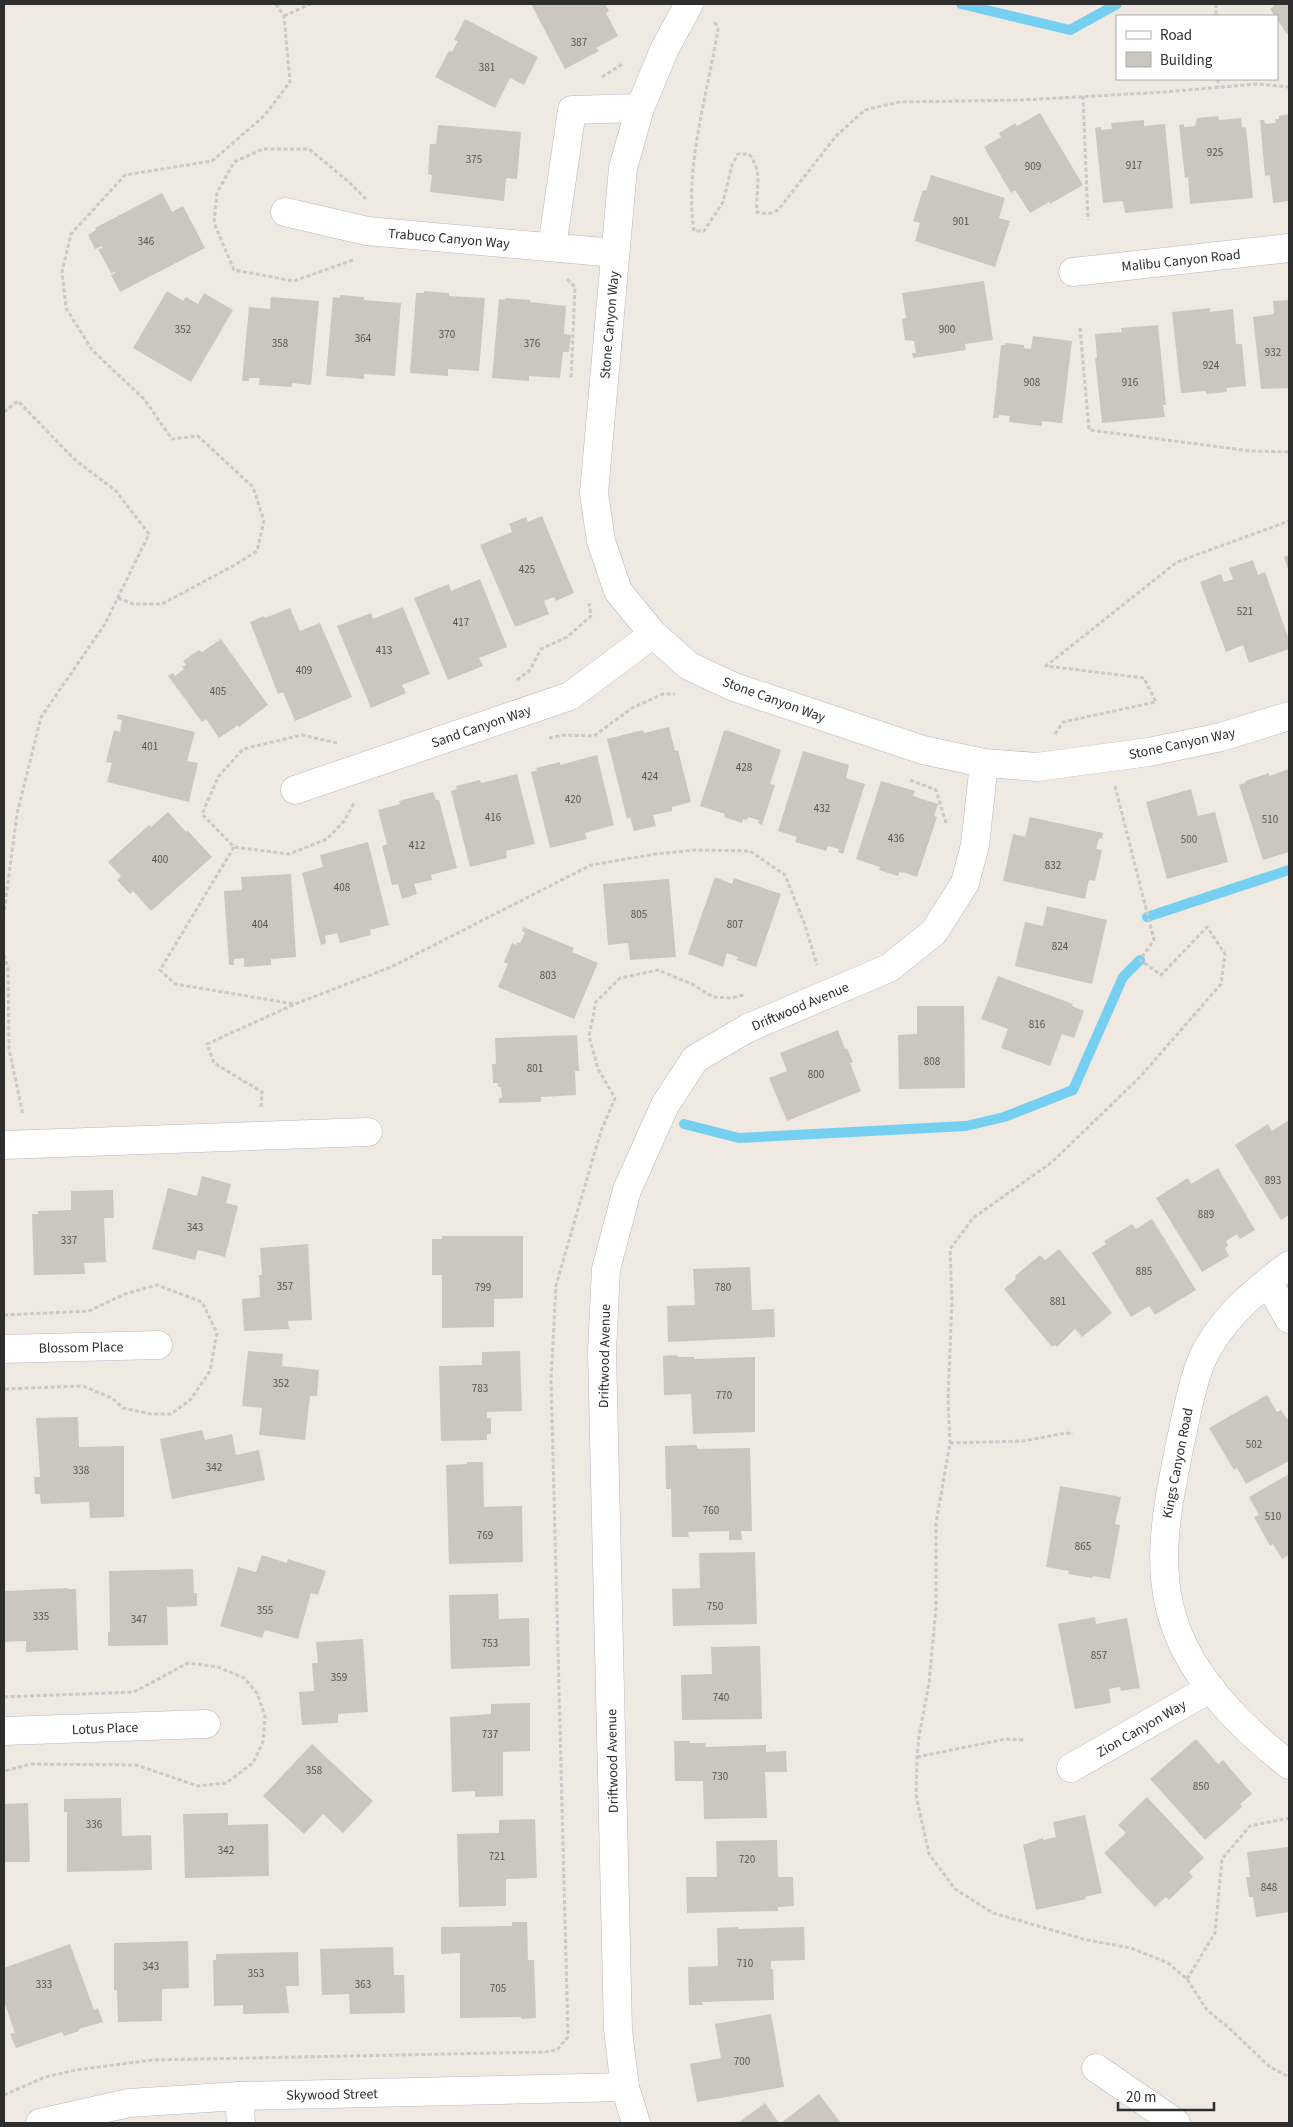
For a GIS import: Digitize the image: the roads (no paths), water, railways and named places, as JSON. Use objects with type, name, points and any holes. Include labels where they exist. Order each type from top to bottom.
[{"type":"street","name":"Stone Canyon Way","points":[[700,9],[665,48],[640,108],[623,168],[594,493],[601,541],[618,591],[652,634],[689,666],[734,687],[922,750],[984,763],[1037,767],[1149,752],[1221,737],[1289,716]]},
{"type":"street","points":[[552,247],[572,110],[640,108]]},
{"type":"street","name":"Trabuco Canyon Way","points":[[285,212],[367,231],[615,253]]},
{"type":"street","name":"Malibu Canyon Road","points":[[1073,272],[1289,248]]},
{"type":"street","name":"Sand Canyon Way","points":[[295,790],[570,696],[652,634]]},
{"type":"street","name":"Driftwood Avenue","points":[[636,2123],[625,2088],[618,2030],[602,1352],[606,1269],[627,1190],[665,1105],[696,1058],[748,1028],[889,968],[934,932],[965,883],[975,845],[984,763]]},
{"type":"street","points":[[14,1144],[368,1132]]},
{"type":"street","name":"Kings Canyon Road","points":[[1289,1265],[1237,1309],[1217,1334],[1201,1361],[1189,1401],[1166,1512],[1164,1556],[1168,1601],[1184,1647],[1211,1688],[1259,1741],[1289,1765]]},
{"type":"street","points":[[1268,1282],[1289,1319]]},
{"type":"street","name":"Blossom Place","points":[[4,1349],[158,1345]]},
{"type":"street","name":"Zion Canyon Way","points":[[1071,1768],[1211,1688]]},
{"type":"street","name":"Lotus Place","points":[[4,1732],[206,1724]]},
{"type":"street","points":[[1096,2068],[1176,2123]]},
{"type":"street","name":"Skywood Street","points":[[40,2123],[129,2103],[239,2096],[625,2088]]},
{"type":"street","points":[[239,2096],[241,2123]]},
{"type":"waterway","points":[[961,4],[1070,30],[1117,4]]},
{"type":"waterway","points":[[1147,917],[1289,870]]},
{"type":"waterway","points":[[684,1124],[739,1138],[966,1126],[1004,1117],[1073,1090],[1123,977],[1140,960]]}]
